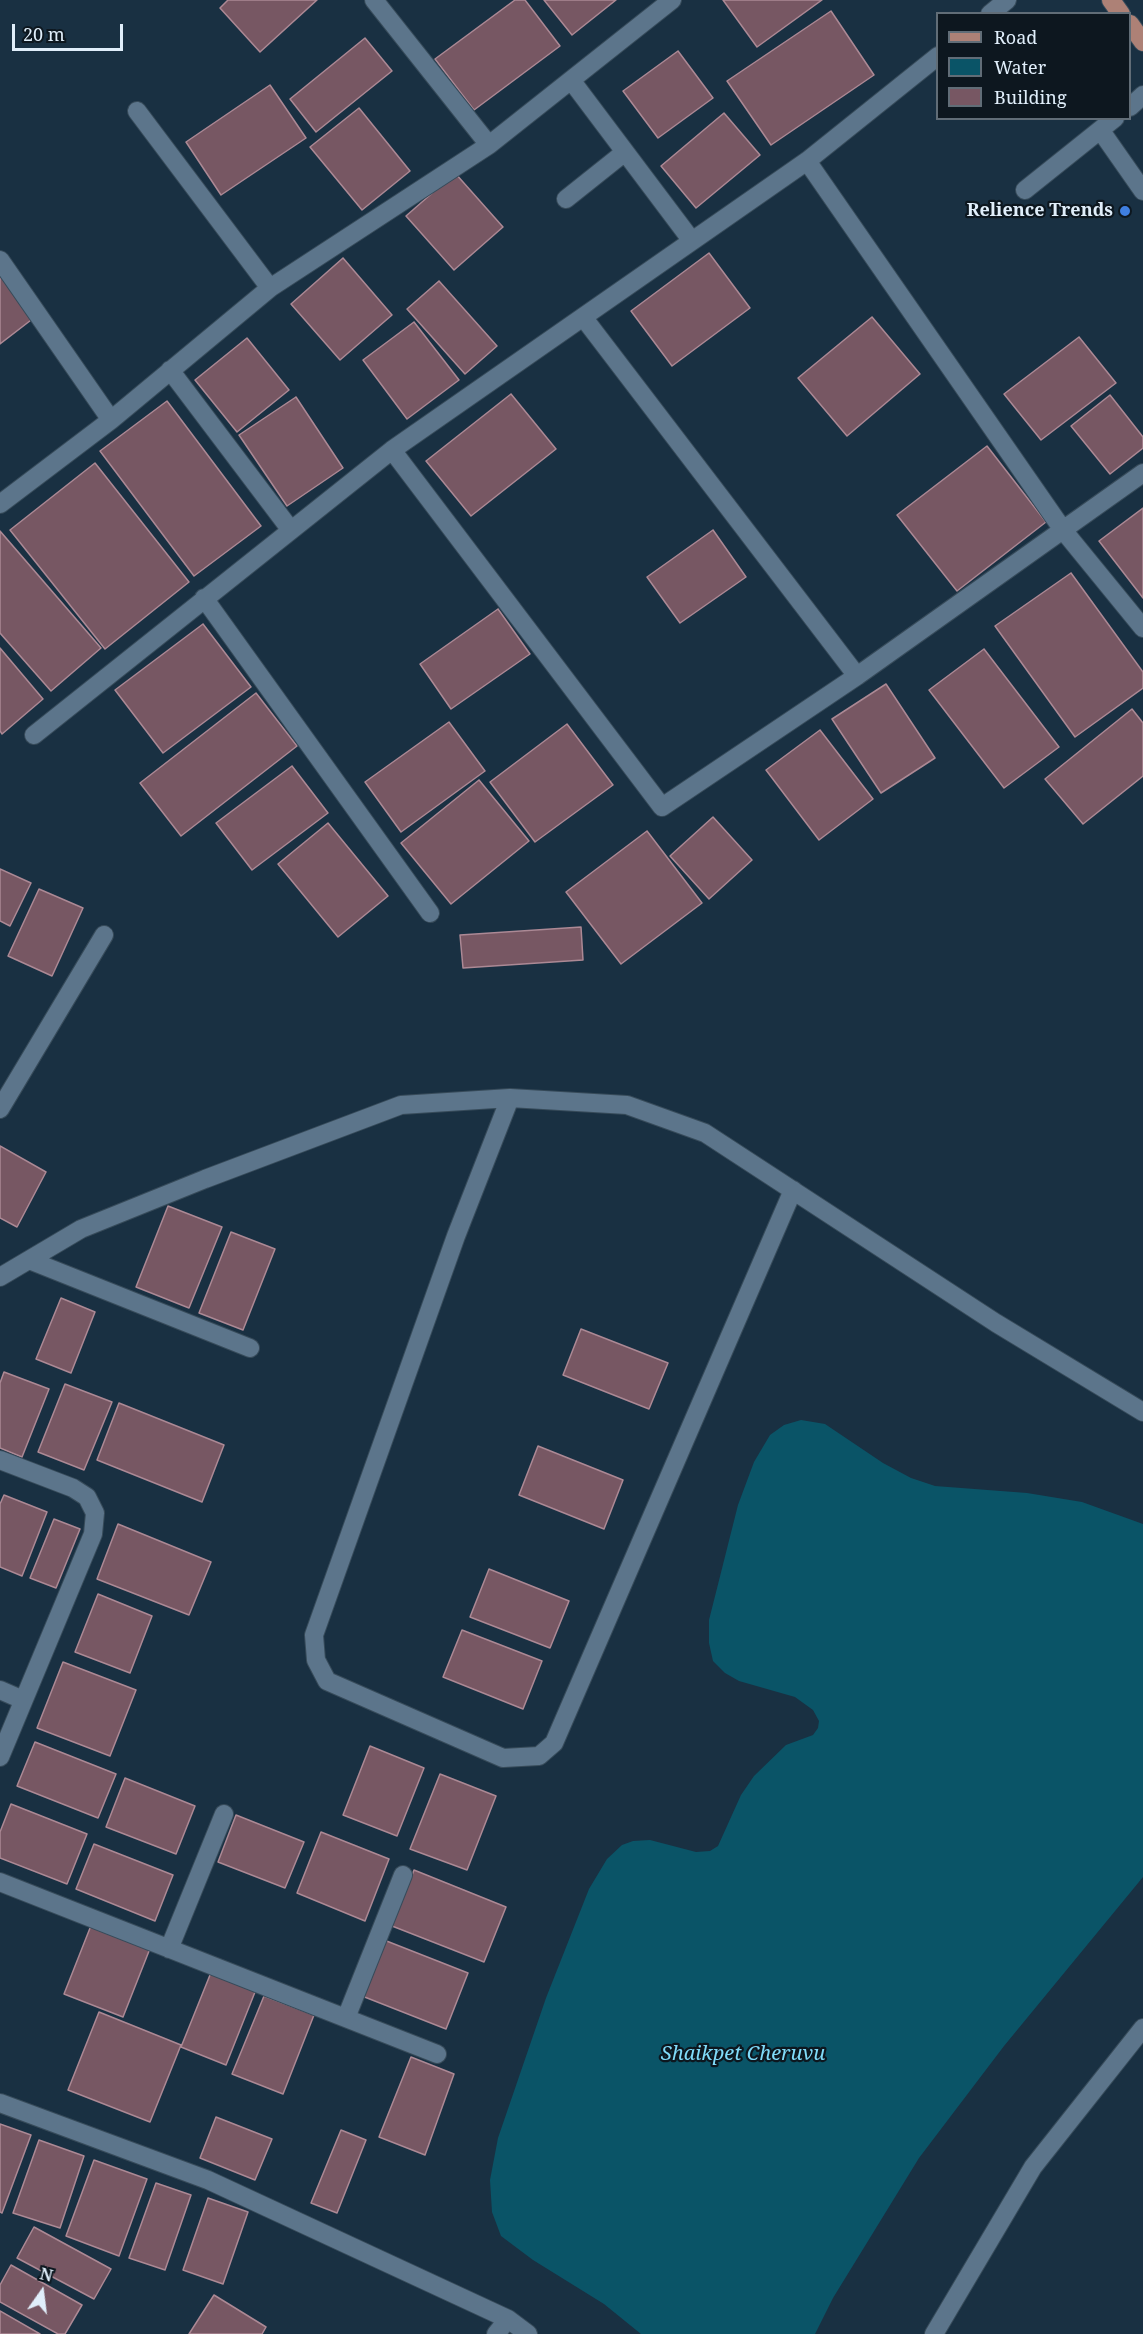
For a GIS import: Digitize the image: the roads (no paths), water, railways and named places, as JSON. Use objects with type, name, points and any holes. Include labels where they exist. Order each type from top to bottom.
[{"type":"main road","points":[[1131,25],[1143,42]]},
{"type":"street","points":[[374,0],[489,145]]},
{"type":"street","points":[[0,504],[111,420],[270,288],[489,145],[672,0]]},
{"type":"street","points":[[992,12],[1007,0]]},
{"type":"street","points":[[34,735],[204,597],[392,450],[807,161],[936,58]]},
{"type":"street","points":[[571,80],[692,241]]},
{"type":"street","points":[[1131,105],[1143,95]]},
{"type":"street","points":[[137,111],[270,288]]},
{"type":"street","points":[[1025,190],[1113,120]]},
{"type":"street","points":[[1101,131],[1143,191]]},
{"type":"street","points":[[566,199],[625,152]]},
{"type":"street","points":[[807,161],[1063,530],[1143,628]]},
{"type":"street","points":[[0,260],[111,420]]},
{"type":"street","points":[[582,317],[857,676]]},
{"type":"street","points":[[170,370],[290,529]]},
{"type":"street","points":[[392,450],[662,807],[857,676],[1143,473]]},
{"type":"street","points":[[204,597],[430,913]]},
{"type":"street","points":[[0,1109],[104,935]]},
{"type":"street","points":[[510,1098],[456,1236],[314,1635],[315,1660],[327,1681],[503,1758],[539,1756],[554,1743],[793,1190]]},
{"type":"street","points":[[0,1277],[81,1229],[205,1179],[401,1105],[510,1098],[627,1105],[705,1133],[996,1323],[1143,1412]]},
{"type":"street","points":[[29,1260],[250,1348]]},
{"type":"street","points":[[0,1460],[73,1488],[87,1497],[95,1514],[93,1534],[0,1757]]},
{"type":"street","points":[[0,1690],[23,1700]]},
{"type":"street","points":[[169,1949],[224,1814]]},
{"type":"street","points":[[346,2018],[403,1875]]},
{"type":"street","points":[[0,1882],[437,2054]]},
{"type":"street","points":[[934,2334],[1033,2167],[1143,2028]]},
{"type":"street","points":[[0,2103],[208,2180],[508,2319],[528,2334]]},
{"type":"street","points":[[496,2334],[508,2319]]},
{"type":"water","name":"Shaikpet Cheruvu","points":[[801,1420],[825,1424],[883,1463],[911,1478],[935,1486],[1027,1493],[1082,1502],[1143,1524],[1143,1877],[1004,2046],[919,2158],[833,2298],[815,2334],[641,2334],[604,2304],[533,2260],[501,2236],[492,2212],[490,2180],[498,2138],[546,1998],[589,1889],[607,1859],[622,1845],[633,1841],[650,1840],[696,1852],[710,1851],[718,1846],[741,1795],[754,1776],[786,1745],[813,1735],[818,1728],[819,1721],[813,1710],[795,1697],[739,1681],[725,1673],[713,1661],[709,1643],[709,1620],[738,1505],[754,1462],[770,1435],[784,1425]]},
{"type":"place","name":"Relience Trends","points":[[1125,211]]}]
